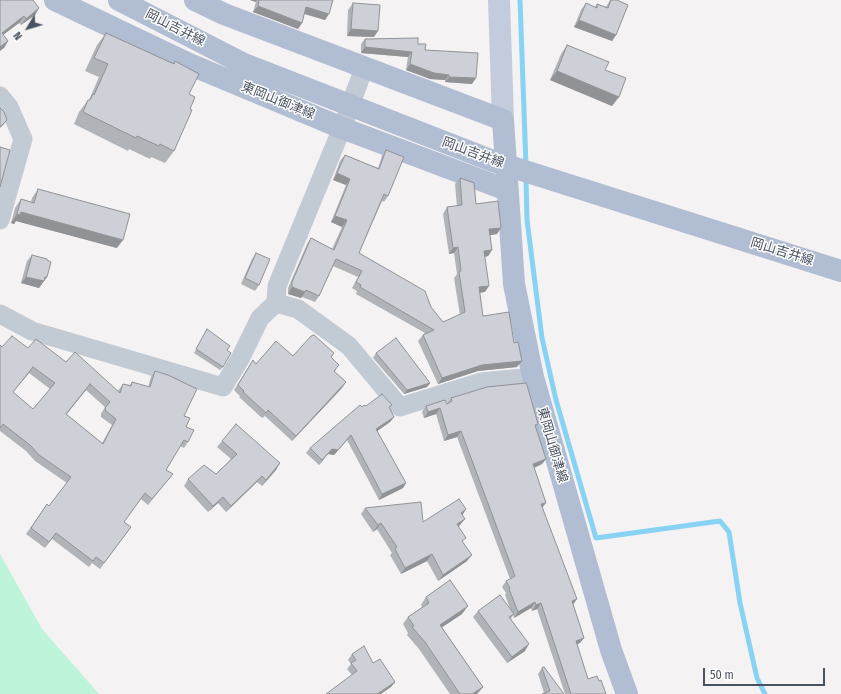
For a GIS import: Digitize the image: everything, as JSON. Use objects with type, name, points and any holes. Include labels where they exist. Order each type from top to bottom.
[{"type":"main road","name":"東岡山御津線","points":[[55,0],[189,64],[342,128],[507,190]]},
{"type":"main road","name":"岡山吉井線","points":[[119,0],[244,64],[493,161],[841,271]]},
{"type":"main road","points":[[195,0],[224,14],[503,120]]},
{"type":"main road","name":"東岡山御津線","points":[[503,120],[514,284],[533,377],[609,642],[627,694]]},
{"type":"street","points":[[499,0],[503,120]]},
{"type":"street","points":[[0,314],[32,331],[223,386],[240,359],[260,318],[276,303],[277,286],[342,128],[364,68]]},
{"type":"street","points":[[0,96],[9,107],[23,139],[0,220]]},
{"type":"street","points":[[276,303],[298,309],[349,346],[400,407],[481,382],[533,377]]},
{"type":"green space","points":[[0,554],[42,629],[99,694],[0,694]]},
{"type":"building","points":[[0,0],[33,0],[39,8],[26,19],[24,16],[2,33],[8,41],[0,47]]},
{"type":"building","points":[[259,0],[333,0],[329,14],[306,7],[302,23],[258,6]]},
{"type":"building","points":[[611,0],[617,0],[628,5],[616,35],[579,20],[586,3],[597,8],[597,4],[608,8]]},
{"type":"building","points":[[353,3],[380,5],[378,31],[351,29]]},
{"type":"building","points":[[106,33],[174,64],[175,61],[199,74],[189,94],[195,97],[190,109],[192,110],[174,151],[160,144],[159,146],[137,136],[136,138],[83,112],[88,100],[90,100],[93,94],[94,95],[108,64],[94,58]]},
{"type":"building","points":[[418,38],[418,44],[426,44],[425,50],[478,53],[476,78],[449,77],[449,75],[434,73],[410,64],[412,52],[365,47],[365,39]]},
{"type":"building","points":[[567,45],[609,62],[605,70],[626,78],[619,97],[557,71]]},
{"type":"building","points":[[0,108],[4,112],[7,120],[0,127]]},
{"type":"building","points":[[0,147],[10,150],[0,187]]},
{"type":"building","points":[[386,150],[404,157],[388,196],[384,194],[359,253],[425,291],[431,307],[443,322],[465,312],[459,272],[461,271],[458,247],[453,248],[447,207],[462,205],[460,178],[474,183],[476,204],[498,201],[501,228],[489,229],[492,250],[484,251],[489,286],[479,287],[483,316],[509,312],[514,343],[518,342],[522,361],[482,365],[442,378],[423,335],[434,330],[360,287],[361,285],[356,282],[362,271],[336,259],[319,296],[306,290],[305,292],[292,287],[292,282],[311,238],[334,250],[347,220],[335,216],[350,179],[337,173],[345,155],[379,169]]},
{"type":"building","points":[[38,189],[130,214],[123,240],[21,212],[20,215],[17,214],[21,199],[34,203]]},
{"type":"building","points":[[256,253],[270,259],[259,285],[245,278]]},
{"type":"building","points":[[32,255],[47,259],[51,262],[47,277],[45,277],[44,281],[26,277]]},
{"type":"building","points":[[207,329],[230,346],[227,350],[231,353],[223,367],[196,349]]},
{"type":"building","points":[[314,335],[334,353],[331,357],[339,365],[334,371],[346,382],[296,436],[268,410],[266,413],[243,392],[244,391],[238,385],[253,360],[256,364],[276,341],[293,356],[311,336]]},
{"type":"building","points":[[12,336],[28,348],[36,339],[66,362],[75,352],[120,393],[123,384],[131,386],[132,382],[150,387],[155,371],[168,375],[197,389],[184,416],[190,418],[186,427],[194,430],[188,442],[184,440],[166,470],[173,474],[152,499],[145,493],[124,522],[131,527],[104,563],[96,557],[93,561],[56,533],[49,542],[31,528],[47,504],[49,506],[71,477],[39,455],[30,445],[3,424],[0,428],[0,345],[2,347]],"holes":[[[33,367],[55,383],[33,409],[13,392]],[[90,384],[110,402],[105,408],[106,411],[116,419],[103,444],[66,414]]]},
{"type":"building","points":[[396,338],[430,383],[407,390],[376,353]]},
{"type":"building","points":[[526,383],[538,424],[535,425],[546,459],[533,464],[546,503],[541,504],[577,599],[572,601],[584,638],[576,641],[588,679],[597,676],[599,681],[601,680],[606,694],[571,694],[541,603],[536,605],[535,602],[518,612],[509,589],[510,588],[506,581],[515,576],[461,431],[448,435],[440,408],[428,412],[426,406],[445,400],[447,404],[452,401],[451,398],[487,387]]},
{"type":"building","points":[[382,394],[392,405],[389,407],[394,417],[376,429],[406,483],[382,494],[351,435],[338,450],[332,449],[322,460],[310,448],[360,405],[362,407],[364,405],[366,406]]},
{"type":"building","points":[[236,424],[280,463],[266,480],[262,476],[231,506],[223,497],[213,506],[188,479],[204,465],[216,474],[237,454],[222,441]]},
{"type":"building","points":[[459,499],[466,509],[461,513],[465,519],[457,524],[466,538],[462,541],[472,555],[443,575],[432,554],[405,568],[395,549],[397,547],[381,523],[378,525],[365,508],[421,502],[423,522]]},
{"type":"building","points":[[450,580],[468,606],[440,625],[483,687],[472,694],[460,694],[425,642],[412,627],[414,626],[408,617],[429,603],[426,597]]},
{"type":"building","points":[[500,595],[514,614],[509,617],[529,644],[512,657],[478,611]]},
{"type":"building","points":[[364,646],[373,663],[380,659],[395,682],[377,694],[326,694],[357,671],[351,663],[356,660],[352,654]]},
{"type":"building","points":[[544,667],[564,694],[542,694],[550,691],[542,668]]},
{"type":"waterway","points":[[520,0],[526,166]]},
{"type":"waterway","points":[[526,178],[527,220],[542,338],[556,400],[596,538],[720,521],[729,532],[740,603],[757,678],[765,694]]}]
